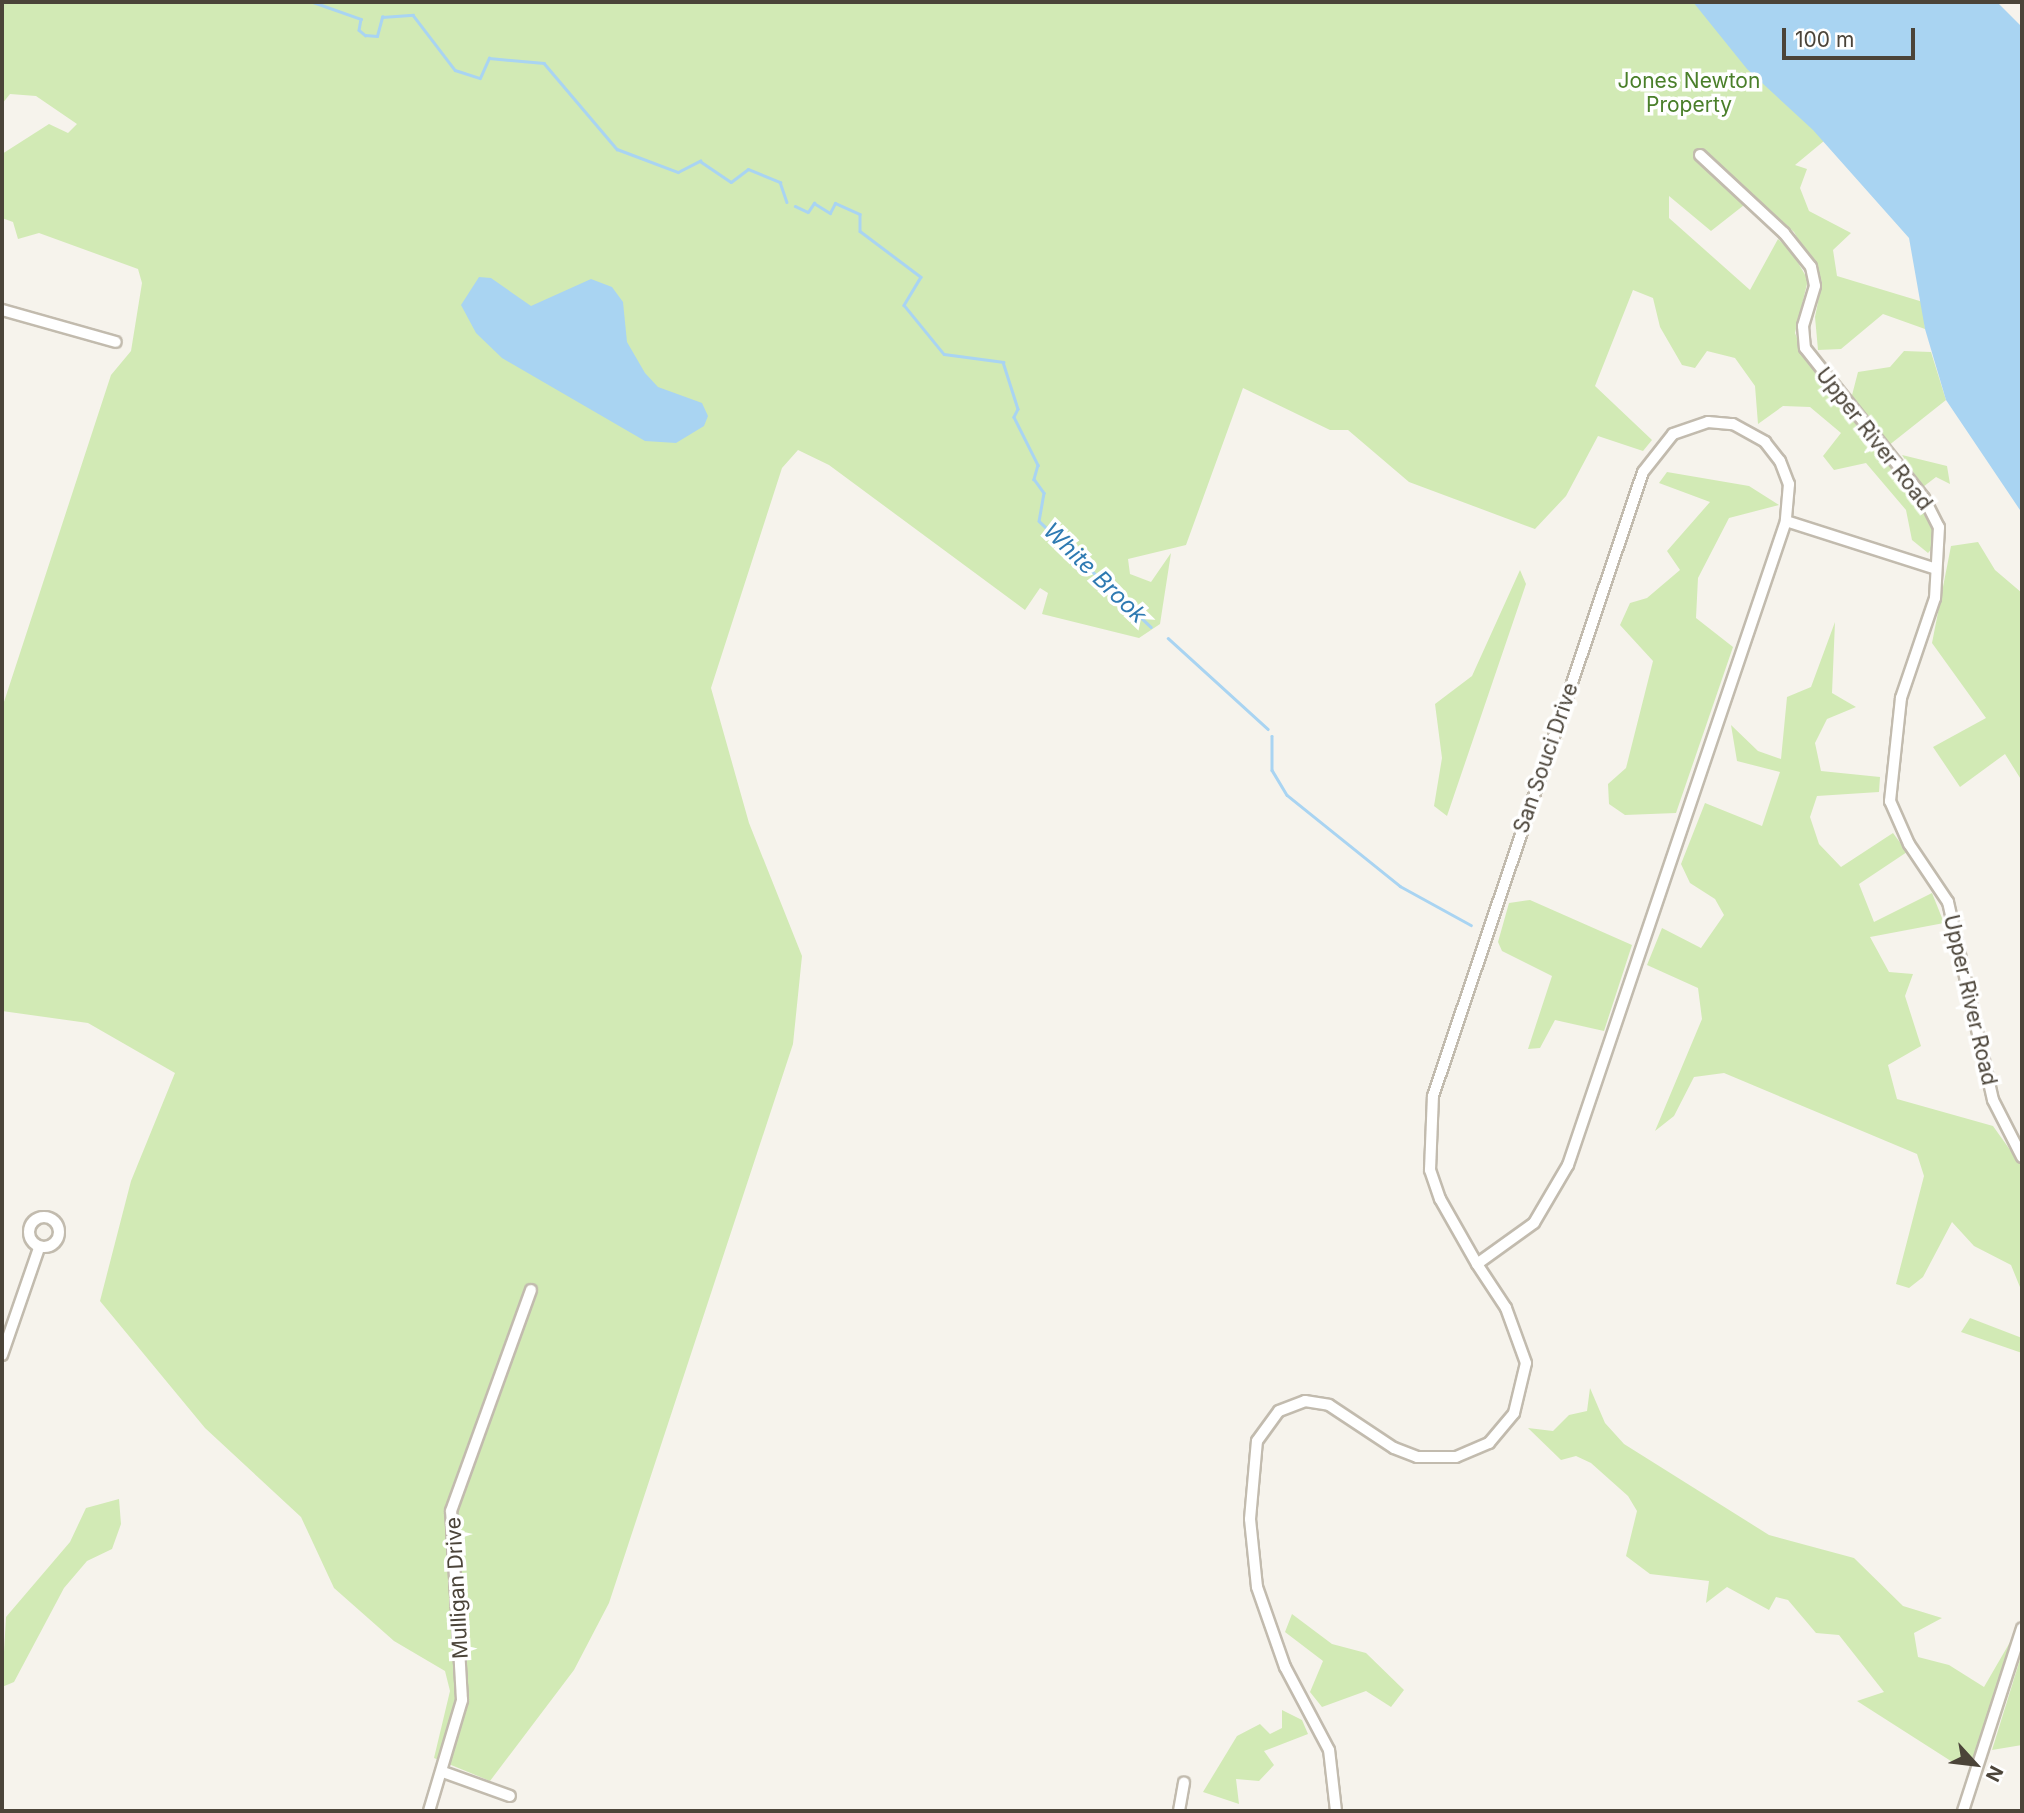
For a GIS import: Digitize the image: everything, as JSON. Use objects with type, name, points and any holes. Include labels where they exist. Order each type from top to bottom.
[{"type":"street","name":"Upper River Road","points":[[1700,155],[1784,233],[1811,267],[1815,286],[1802,326],[1805,348],[1934,515],[1941,542],[1932,610],[1910,658],[1901,698],[1891,801],[1909,844],[1948,902],[1993,1100],[2022,1157]]},
{"type":"street","points":[[2,310],[116,342]]},
{"type":"street","name":"San Souci Drive","points":[[1336,1811],[1329,1750],[1285,1667],[1257,1587],[1250,1519],[1256,1441],[1279,1410],[1304,1401],[1329,1405],[1417,1457],[1456,1457],[1489,1443],[1514,1413],[1526,1363],[1506,1308],[1477,1264],[1430,1171],[1431,1109],[1643,472],[1664,442],[1684,428],[1708,422],[1745,428],[1765,442],[1786,472],[1786,521],[1568,1166],[1534,1223],[1477,1264]]},
{"type":"street","points":[[1786,521],[1936,569]]},
{"type":"street","points":[[2,1355],[39,1248]]},
{"type":"street","name":"Mulligan Drive","points":[[429,1811],[443,1772],[462,1692],[452,1511],[531,1290]]},
{"type":"street","points":[[1964,1811],[2022,1628]]},
{"type":"street","points":[[443,1772],[510,1796]]},
{"type":"street","points":[[1179,1811],[1185,1782]]},
{"type":"green space","name":"Jones Newton Property","points":[[2,2],[1733,2],[1836,131],[1795,165],[1807,169],[1800,188],[1809,211],[1851,233],[1833,250],[1837,276],[1923,302],[1925,329],[1883,314],[1841,349],[1818,350],[1815,317],[1822,282],[1794,232],[1753,198],[1711,231],[1669,196],[1669,218],[1750,290],[1778,239],[1792,252],[1808,280],[1795,333],[1805,358],[1933,520],[1936,544],[1928,553],[1912,540],[1906,510],[1866,463],[1834,470],[1823,456],[1841,433],[1810,407],[1783,406],[1758,424],[1755,386],[1735,358],[1707,351],[1695,368],[1682,365],[1660,327],[1653,298],[1633,290],[1595,386],[1652,440],[1643,451],[1598,436],[1566,496],[1535,529],[1409,482],[1348,430],[1330,430],[1243,388],[1186,545],[1128,559],[1130,574],[1151,582],[1171,553],[1160,624],[1139,638],[1042,614],[1048,593],[1040,588],[1025,610],[829,465],[798,450],[782,468],[711,688],[749,823],[802,956],[793,1044],[609,1603],[574,1670],[490,1781],[434,1758],[450,1691],[445,1671],[394,1641],[334,1588],[301,1517],[205,1428],[100,1301],[131,1181],[175,1073],[88,1023],[2,1011],[2,708],[111,375],[131,351],[142,283],[138,269],[39,233],[18,239],[13,222],[2,218],[2,154],[49,124],[68,133],[77,124],[36,96],[10,94],[2,104]]},
{"type":"green space","points":[[1904,351],[1931,352],[1946,400],[1888,446],[1851,399],[1858,372],[1890,367]]},
{"type":"green space","points":[[1902,455],[1947,466],[1950,484],[1936,477],[1923,487]]},
{"type":"green space","points":[[1667,472],[1749,486],[1779,505],[1729,518],[1698,578],[1696,618],[1733,647],[1676,813],[1625,815],[1609,804],[1608,784],[1626,768],[1653,661],[1620,625],[1630,603],[1647,598],[1680,570],[1667,551],[1710,502],[1659,483]]},
{"type":"green space","points":[[1978,542],[1995,570],[2022,593],[2022,781],[2005,754],[1960,787],[1933,747],[1986,718],[1932,643],[1951,546]]},
{"type":"green space","points":[[1520,570],[1526,584],[1447,816],[1434,806],[1442,758],[1435,704],[1472,676]]},
{"type":"green space","points":[[1835,622],[1832,693],[1856,707],[1827,719],[1815,743],[1821,771],[1880,777],[1879,792],[1817,796],[1810,817],[1819,844],[1841,867],[1893,833],[1907,852],[1859,884],[1874,922],[1932,893],[1944,923],[1870,937],[1889,972],[1913,974],[1905,996],[1921,1046],[1888,1065],[1897,1099],[1993,1126],[2013,1154],[2022,1140],[2022,1292],[2011,1265],[1974,1246],[1952,1222],[1923,1277],[1909,1288],[1896,1284],[1924,1176],[1917,1154],[1724,1073],[1694,1077],[1674,1116],[1655,1131],[1702,1019],[1698,988],[1647,965],[1662,928],[1701,948],[1724,915],[1715,899],[1690,883],[1681,864],[1705,803],[1762,826],[1780,772],[1737,761],[1731,725],[1758,751],[1781,759],[1787,697],[1811,687]]},
{"type":"green space","points":[[1530,900],[1632,945],[1604,1031],[1555,1020],[1540,1048],[1528,1049],[1552,976],[1502,951],[1498,942],[1509,903]]},
{"type":"green space","points":[[1970,1318],[2022,1338],[2022,1353],[1961,1332]]},
{"type":"green space","points":[[1590,1388],[1605,1423],[1624,1444],[1769,1535],[1854,1558],[1903,1606],[1942,1618],[1914,1633],[1918,1657],[1949,1665],[1984,1687],[2013,1637],[1976,1757],[1954,1763],[1857,1701],[1884,1692],[1839,1635],[1816,1633],[1788,1600],[1776,1597],[1769,1610],[1727,1587],[1706,1603],[1709,1581],[1650,1574],[1626,1556],[1637,1511],[1628,1496],[1591,1463],[1576,1456],[1561,1460],[1528,1428],[1553,1431],[1569,1415],[1587,1411]]},
{"type":"green space","points":[[119,1499],[121,1524],[112,1549],[87,1561],[64,1588],[14,1682],[2,1687],[6,1617],[70,1542],[86,1508]]},
{"type":"green space","points":[[1292,1614],[1332,1644],[1366,1653],[1404,1690],[1391,1707],[1366,1691],[1322,1707],[1310,1692],[1323,1661],[1285,1632]]},
{"type":"green space","points":[[2022,1653],[2022,1745],[1992,1750]]},
{"type":"green space","points":[[1282,1710],[1302,1720],[1308,1734],[1264,1751],[1274,1765],[1259,1781],[1236,1779],[1239,1804],[1203,1792],[1237,1736],[1260,1724],[1270,1734],[1282,1728]]},
{"type":"water","points":[[1693,2],[1997,2],[2022,27],[2022,513],[1946,400],[1925,329],[1909,238],[1813,130],[1747,69]]},
{"type":"water","points":[[479,277],[491,278],[531,306],[591,279],[612,287],[623,302],[627,342],[645,373],[658,387],[702,403],[708,416],[704,426],[676,443],[645,441],[502,358],[476,333],[461,305]]},
{"type":"waterway","name":"White Brook","points":[[313,2],[361,19],[359,30],[365,35],[377,36],[382,17],[413,15],[455,70],[480,78],[489,58],[544,63],[617,149],[678,172],[700,161],[731,182],[748,169],[780,182],[787,202]]},
{"type":"waterway","name":"White Brook","points":[[795,206],[808,212],[814,203],[830,213],[835,203],[860,214],[860,231],[921,277],[904,305],[944,354],[1003,362],[1018,409],[1014,417],[1038,465],[1034,479],[1044,493],[1039,521],[1151,627]]},
{"type":"waterway","name":"White Brook","points":[[1168,638],[1268,729]]},
{"type":"waterway","name":"White Brook","points":[[1272,736],[1272,770],[1287,795],[1400,886],[1471,925]]}]
